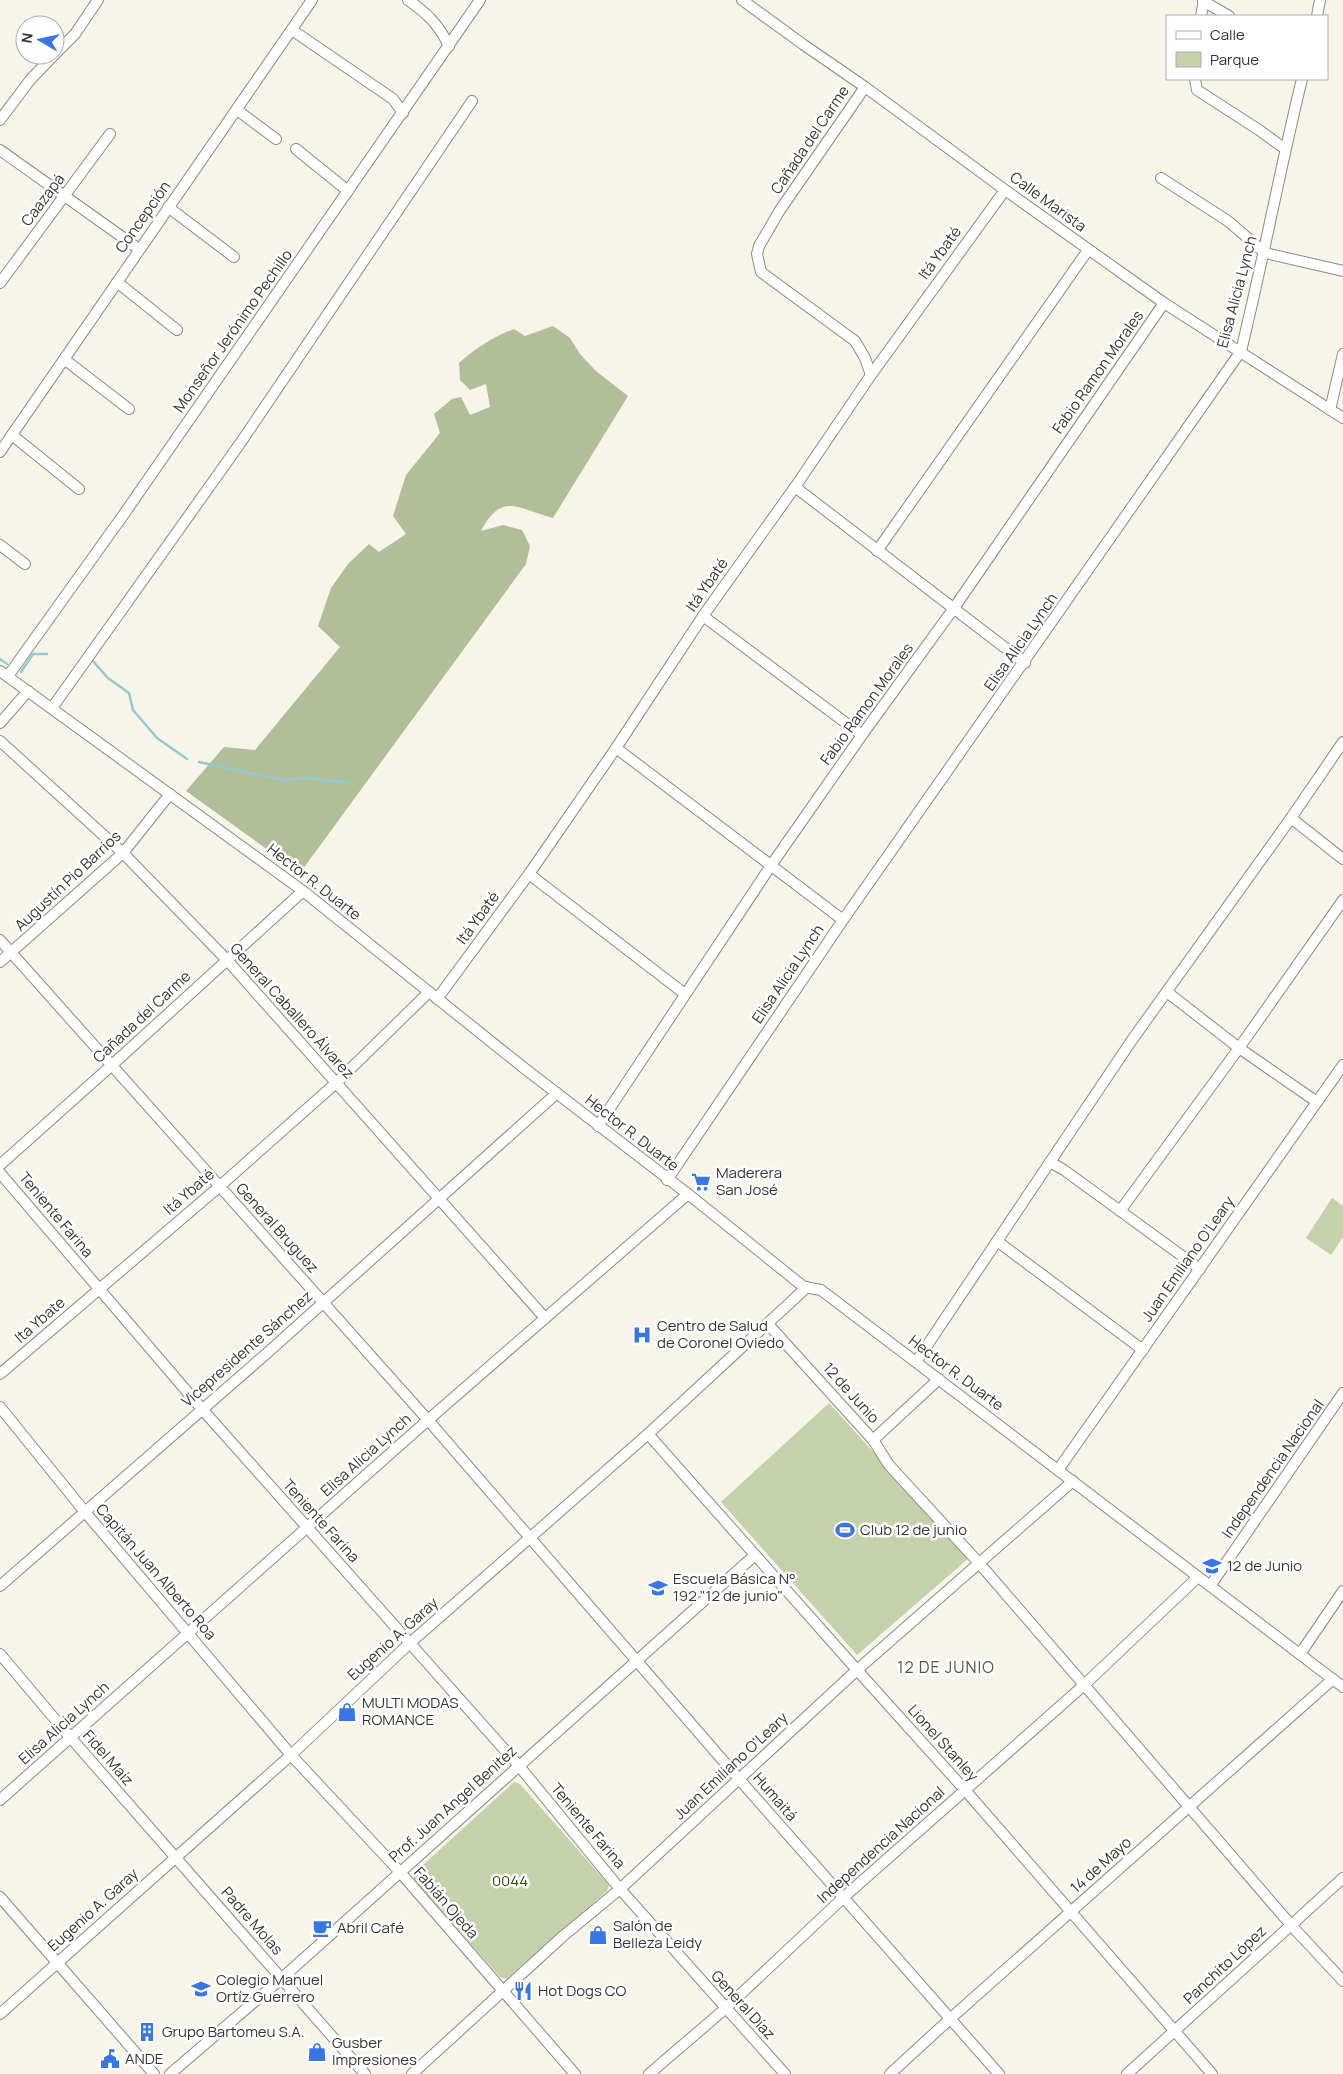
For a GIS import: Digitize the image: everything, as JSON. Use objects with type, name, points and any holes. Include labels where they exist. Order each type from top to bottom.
[{"type":"street","points":[[65,44],[75,34],[98,0]]},
{"type":"street","name":"Concepción","points":[[0,452],[312,0]]},
{"type":"street","points":[[408,0],[425,12],[437,24],[449,46]]},
{"type":"street","name":"Monseñor Jerónimo Pechillo","points":[[4,674],[348,191],[480,0]]},
{"type":"street","name":"Calle Marista","points":[[742,0],[1164,303],[1343,418]]},
{"type":"street","points":[[1317,15],[1320,0]]},
{"type":"street","points":[[1200,15],[1203,1],[1227,15]]},
{"type":"street","points":[[292,30],[393,99],[403,113]]},
{"type":"street","points":[[0,120],[30,80],[45,65]]},
{"type":"street","points":[[1196,80],[1197,90],[1285,149]]},
{"type":"street","name":"Elisa Alicia Lynch","points":[[667,1180],[843,920],[1025,663],[1241,351],[1265,252],[1285,149],[1302,80]]},
{"type":"street","name":"Cañada del Carme","points":[[865,87],[780,210],[759,246],[758,254],[762,272],[855,340],[865,358],[871,375]]},
{"type":"street","points":[[52,708],[239,446],[472,101]]},
{"type":"street","points":[[237,110],[276,139]]},
{"type":"street","name":"Caazapá","points":[[0,284],[4,268],[65,197],[110,134]]},
{"type":"street","points":[[296,149],[348,191]]},
{"type":"street","points":[[0,150],[139,249]]},
{"type":"street","points":[[1161,178],[1228,221],[1265,252],[1343,271]]},
{"type":"street","name":"Itá Ybaté","points":[[99,1289],[220,1186],[433,995],[529,874],[616,748],[703,616],[796,487],[871,375],[1005,190]]},
{"type":"street","points":[[168,207],[234,257]]},
{"type":"street","points":[[878,550],[1088,250]]},
{"type":"street","points":[[116,282],[177,330]]},
{"type":"street","name":"Fabio Ramon Morales","points":[[598,1126],[772,864],[954,608],[1164,303]]},
{"type":"street","points":[[1330,410],[1343,354]]},
{"type":"street","points":[[64,359],[129,409]]},
{"type":"street","points":[[12,435],[79,489]]},
{"type":"street","points":[[796,487],[1025,663]]},
{"type":"street","points":[[0,545],[25,564]]},
{"type":"street","points":[[703,616],[862,735]]},
{"type":"street","name":"Hector R. Duarte","points":[[4,674],[303,891],[557,1094],[667,1180],[688,1194],[804,1287],[821,1290],[1343,1686]]},
{"type":"street","points":[[0,723],[28,691]]},
{"type":"street","name":"General Caballero Álvarez","points":[[0,741],[123,853],[227,960],[545,1318]]},
{"type":"street","points":[[916,1362],[1167,992],[1292,818],[1343,742]]},
{"type":"street","points":[[616,748],[772,864],[843,920]]},
{"type":"street","name":"Augustín Pio Barrios","points":[[0,962],[123,853],[170,794]]},
{"type":"street","points":[[1292,818],[1343,859]]},
{"type":"street","points":[[529,874],[685,994]]},
{"type":"street","name":"Cañada del Carme","points":[[0,1165],[303,891]]},
{"type":"street","points":[[1120,1211],[1240,1048],[1343,900]]},
{"type":"street","name":"General Bruguez","points":[[0,940],[531,1537]]},
{"type":"street","points":[[1167,992],[1240,1048],[1317,1102]]},
{"type":"street","name":"Juan Emiliano O'Leary","points":[[1058,1470],[1343,1065]]},
{"type":"street","name":"Vicepresidente Sánchez","points":[[0,1586],[557,1094]]},
{"type":"street","points":[[1050,1162],[1200,1269]]},
{"type":"street","name":"Teniente Farina","points":[[0,1173],[202,1409],[519,1766],[620,1888]]},
{"type":"street","name":"Elisa Alicia Lynch","points":[[0,1800],[428,1420],[688,1194]]},
{"type":"street","points":[[997,1241],[1143,1350]]},
{"type":"street","name":"Eugenio A. Garay","points":[[0,2014],[291,1754],[410,1643],[648,1434],[807,1287]]},
{"type":"street","name":"Ita Ybate","points":[[0,1374],[99,1289]]},
{"type":"street","name":"12 de Junio","points":[[768,1324],[873,1440],[889,1465],[979,1563],[1189,1808],[1291,1925],[1343,1981]]},
{"type":"street","points":[[873,1440],[939,1379]]},
{"type":"street","name":"Independencia Nacional","points":[[1210,1586],[1343,1393]]},
{"type":"street","name":"Capitán Juan Alberto Roa","points":[[0,1407],[85,1512],[291,1754]]},
{"type":"street","name":"Lionel Stanley","points":[[648,1434],[965,1790],[1212,2074]]},
{"type":"street","name":"Juan Emiliano O'Leary","points":[[412,2074],[562,1937],[620,1888],[857,1670],[1073,1481]]},
{"type":"street","name":"Humaitá","points":[[531,1537],[739,1779],[999,2074]]},
{"type":"street","name":"Prof. Juan Angel Benitez","points":[[170,2074],[282,1978],[755,1555]]},
{"type":"street","name":"Independencia Nacional","points":[[649,2074],[726,2008],[844,1897],[1083,1686],[1198,1577]]},
{"type":"street","points":[[1300,1654],[1343,1591]]},
{"type":"street","name":"Fidel Maíz","points":[[0,1654],[176,1857]]},
{"type":"street","name":"14 de Mayo","points":[[890,2074],[950,2018],[1333,1679]]},
{"type":"street","name":"Fabián Ojeda","points":[[291,1754],[400,1872],[575,2074]]},
{"type":"street","name":"Padre Molas","points":[[176,1857],[365,2074]]},
{"type":"street","name":"Panchito López","points":[[1127,2074],[1343,1878]]},
{"type":"street","name":"General Díaz","points":[[620,1888],[784,2074]]},
{"type":"street","points":[[0,1897],[154,2074]]},
{"type":"green space","points":[[553,326],[570,338],[580,354],[596,371],[628,396],[553,518],[513,506],[504,507],[496,511],[489,518],[481,531],[503,525],[522,530],[530,546],[526,564],[300,873],[186,791],[224,747],[255,750],[340,647],[318,626],[331,588],[348,564],[369,544],[379,552],[406,534],[393,516],[406,475],[440,433],[434,414],[452,399],[461,397],[470,415],[490,407],[486,384],[470,390],[460,380],[459,363],[485,343],[514,329],[525,336]]},
{"type":"green space","points":[[1332,1198],[1343,1206],[1343,1237],[1331,1255],[1306,1238]]},
{"type":"green space","name":"Club 12 de junio","points":[[829,1403],[969,1558],[857,1655],[721,1502]]},
{"type":"green space","name":"0044","points":[[514,1782],[520,1784],[609,1885],[607,1891],[507,1979],[500,1977],[414,1880],[413,1874]]},
{"type":"waterway","points":[[21,672],[33,654],[47,654]]},
{"type":"waterway","points":[[0,659],[7,664]]},
{"type":"waterway","points":[[92,660],[108,678],[129,693],[133,710],[157,738],[187,759]]},
{"type":"waterway","points":[[199,762],[283,780],[309,778],[349,783]]},
{"type":"place","name":"Maderera San José","points":[[701,1182]]},
{"type":"place","name":"Centro de Salud de Coronel Oviedo","points":[[642,1335]]},
{"type":"place","name":"Club 12 de junio","points":[[845,1530]]},
{"type":"place","name":"12 de Junio","points":[[1212,1566]]},
{"type":"place","name":"Escuela Básica N° 192 \"12 de junio\"","points":[[658,1588]]},
{"type":"place","name":"MULTI MODAS ROMANCE","points":[[347,1712]]},
{"type":"place","name":"Abril Café","points":[[322,1928]]},
{"type":"place","name":"Salón de Belleza Leidy","points":[[598,1935]]},
{"type":"place","name":"Colegio Manuel Ortíz Guerrero","points":[[201,1989]]},
{"type":"place","name":"Hot Dogs CO","points":[[523,1991]]},
{"type":"place","name":"Grupo Bartomeu S.A.","points":[[147,2032]]},
{"type":"place","name":"Gusber Impresiones","points":[[317,2052]]},
{"type":"place","name":"ANDE","points":[[110,2059]]},
{"type":"district","name":"12 DE JUNIO","points":[[946,1667]]}]
